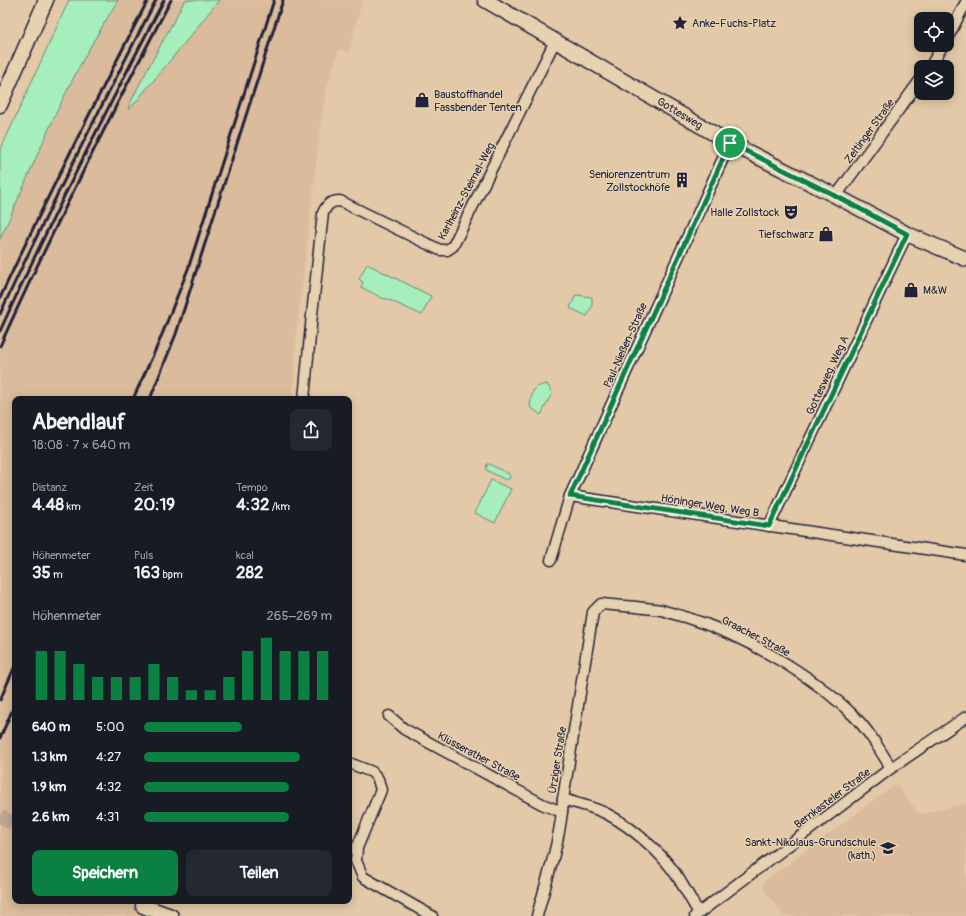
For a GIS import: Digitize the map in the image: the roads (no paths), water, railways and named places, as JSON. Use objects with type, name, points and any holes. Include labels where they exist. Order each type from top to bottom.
[{"type":"street","points":[[0,105],[46,0]]},
{"type":"street","name":"Gottesweg","points":[[484,0],[730,143],[836,196],[907,234],[966,259]]},
{"type":"street","points":[[954,25],[966,2]]},
{"type":"street","name":"Karlheinz-Steimel-Weg","points":[[304,396],[312,315],[324,212],[326,207],[329,203],[340,201],[440,250],[447,250],[453,246],[556,41]]},
{"type":"street","name":"Zeltinger Straße","points":[[836,196],[914,89]]},
{"type":"street","name":"Paul-Nießen-Straße","points":[[551,560],[570,496],[730,143]]},
{"type":"street","name":"Gottesweg, Weg A","points":[[769,526],[907,234]]},
{"type":"street","name":"Höninger Weg, Weg B","points":[[570,496],[966,555]]},
{"type":"street","name":"Graacher Straße","points":[[595,608],[601,604],[662,610],[702,622],[776,657],[819,687],[854,716],[877,744],[891,768]]},
{"type":"street","name":"Ürziger Straße","points":[[537,916],[554,854],[562,812],[562,799],[593,612],[595,608]]},
{"type":"street","name":"Klüsserather Straße","points":[[389,716],[404,729],[542,804],[562,812]]},
{"type":"street","name":"Bernkasteler Straße","points":[[697,915],[891,768],[966,717]]},
{"type":"street","points":[[352,764],[372,772],[378,779],[381,790],[357,848],[356,861],[363,877],[432,916]]},
{"type":"street","points":[[562,799],[590,807],[608,815],[632,830],[659,853],[672,869],[697,915]]},
{"type":"street","points":[[143,906],[171,916]]},
{"type":"tunnel","points":[[0,816],[12,823]]},
{"type":"railway","points":[[0,298],[72,148],[148,0]]},
{"type":"railway","points":[[0,314],[76,156],[156,0]]},
{"type":"railway","points":[[0,331],[80,164],[164,0]]},
{"type":"railway","points":[[0,346],[83,172],[171,0]]},
{"type":"railway","points":[[134,396],[159,342],[188,269],[274,0]]},
{"type":"railway","points":[[151,396],[176,334],[283,0]]},
{"type":"railway","points":[[0,700],[12,673]]},
{"type":"railway","points":[[0,738],[12,711]]},
{"type":"place","name":"Anke-Fuchs-Platz","points":[[680,23]]},
{"type":"place","name":"Baustoffhandel Fassbender Tenten","points":[[422,100]]},
{"type":"place","name":"Seniorenzentrum Zollstockhöfe","points":[[682,180]]},
{"type":"place","name":"Halle Zollstock","points":[[791,212]]},
{"type":"place","name":"Tiefschwarz","points":[[826,234]]},
{"type":"place","name":"M&W","points":[[911,290]]},
{"type":"place","name":"Sankt-Nikolaus-Grundschule (kath.)","points":[[888,848]]}]
